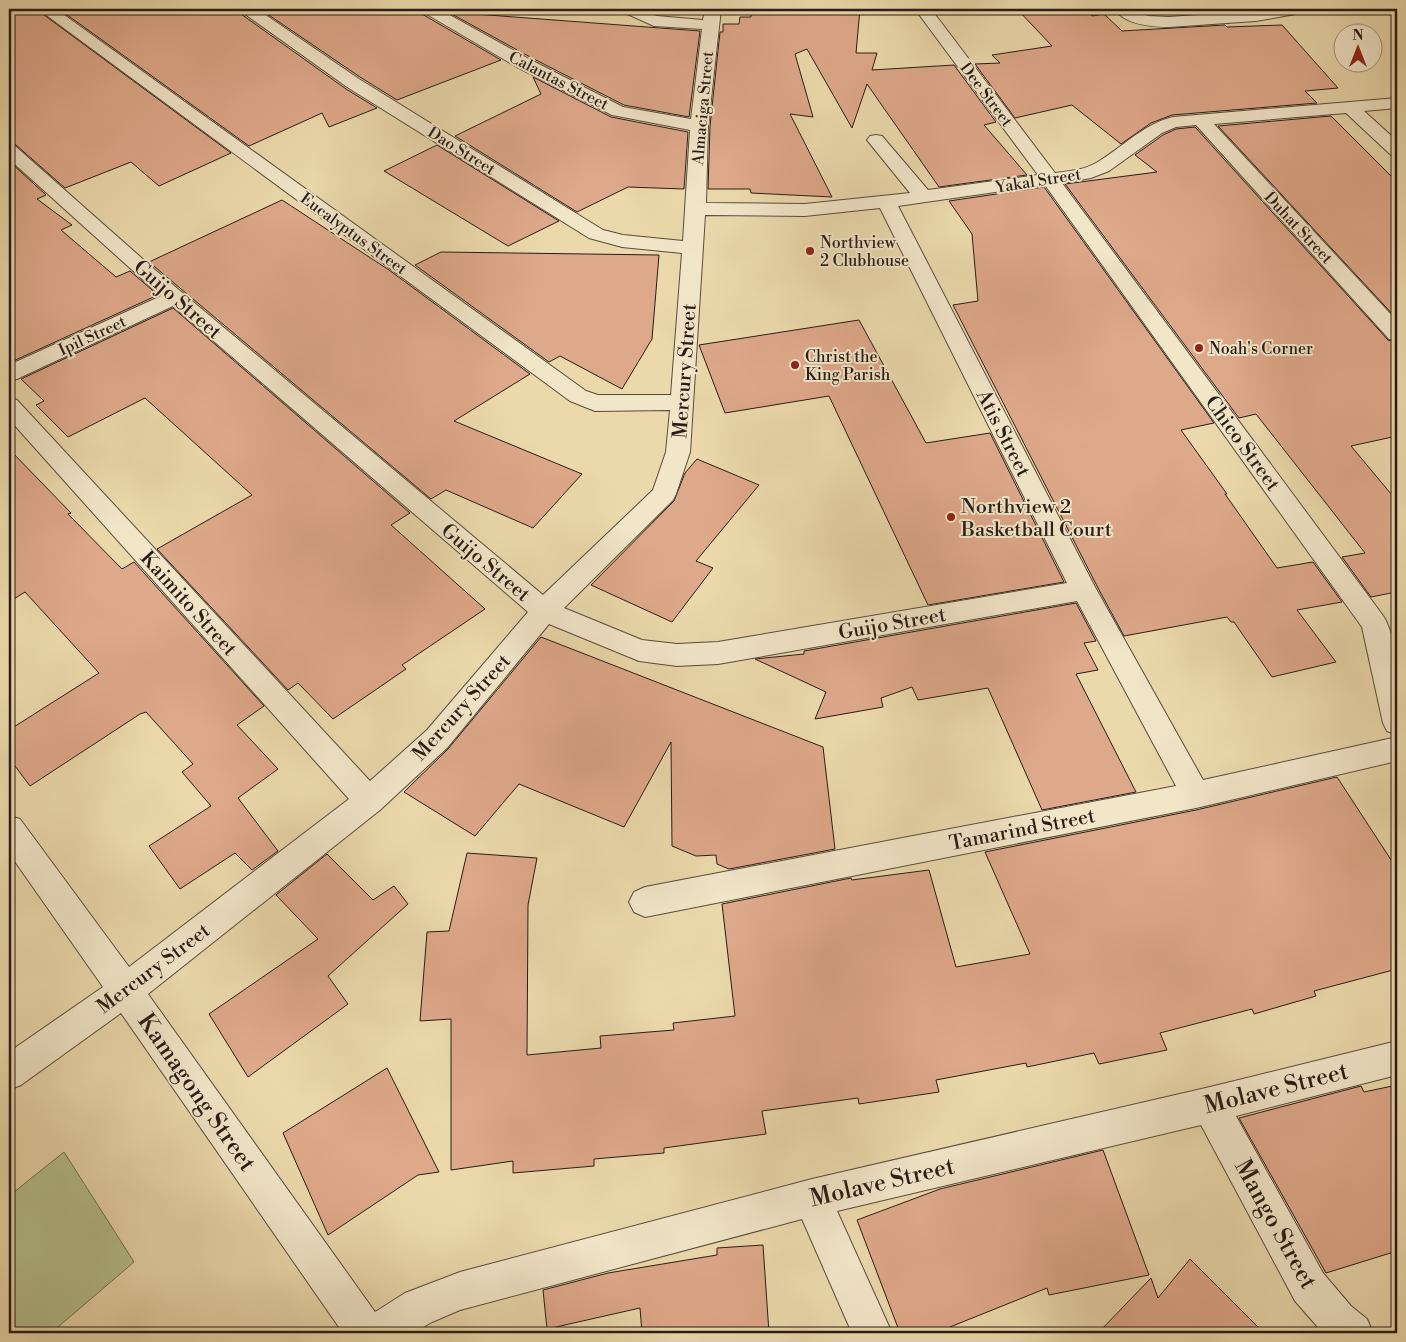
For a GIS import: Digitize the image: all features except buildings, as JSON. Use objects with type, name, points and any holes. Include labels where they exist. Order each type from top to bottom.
[{"type":"street","name":"Eucalyptus Street","points":[[46,9],[578,396],[595,403],[682,402]]},
{"type":"street","name":"Dao Street","points":[[247,9],[354,83],[596,234],[622,242],[693,248]]},
{"type":"street","name":"Calantas Street","points":[[428,9],[523,63],[618,110],[699,126]]},
{"type":"street","points":[[628,9],[654,20],[712,17]]},
{"type":"street","name":"Dee Street","points":[[922,9],[1050,179]]},
{"type":"street","points":[[1122,9],[1135,17],[1157,22],[1277,14],[1302,9]]},
{"type":"street","name":"Almaciga Street","points":[[695,209],[699,126],[712,17]]},
{"type":"street","name":"Yakal Street","points":[[695,209],[805,210],[886,202],[1084,174],[1102,167],[1156,129],[1173,122],[1397,103]]},
{"type":"street","points":[[1350,107],[1397,151]]},
{"type":"street","name":"Duhat Street","points":[[1200,119],[1397,334]]},
{"type":"street","points":[[876,140],[923,197]]},
{"type":"street","name":"Guijo Street","points":[[9,150],[175,297],[544,611],[639,650],[677,655],[718,652],[1084,590]]},
{"type":"street","name":"Chico Street","points":[[1050,179],[1375,624],[1397,723]]},
{"type":"street","name":"Atis Street","points":[[886,202],[1084,590],[1196,795]]},
{"type":"street","name":"Mercury Street","points":[[9,1073],[126,990],[369,801],[437,739],[544,611],[664,494],[678,452],[695,209]]},
{"type":"street","name":"Ipil Street","points":[[9,374],[175,297]]},
{"type":"street","name":"Kaimito Street","points":[[9,405],[369,801]]},
{"type":"street","name":"Tamarind Street","points":[[645,902],[1196,795],[1397,749]]},
{"type":"street","name":"Kamagong Street","points":[[9,829],[126,990],[366,1333]]},
{"type":"street","name":"Molave Street","points":[[377,1333],[419,1307],[460,1291],[812,1198],[1210,1105],[1397,1058]]},
{"type":"street","name":"Mango Street","points":[[1210,1105],[1309,1287],[1337,1320],[1353,1333]]},
{"type":"street","points":[[812,1198],[872,1333]]},
{"type":"green space","points":[[64,1152],[134,1262],[51,1333],[9,1333],[9,1196]]},
{"type":"place","name":"Northview 2 Clubhouse","points":[[810,251]]},
{"type":"place","name":"Noah's Corner","points":[[1199,348]]},
{"type":"place","name":"Christ the King Parish","points":[[795,365]]},
{"type":"place","name":"Northview 2 Basketball Court","points":[[951,517]]}]
